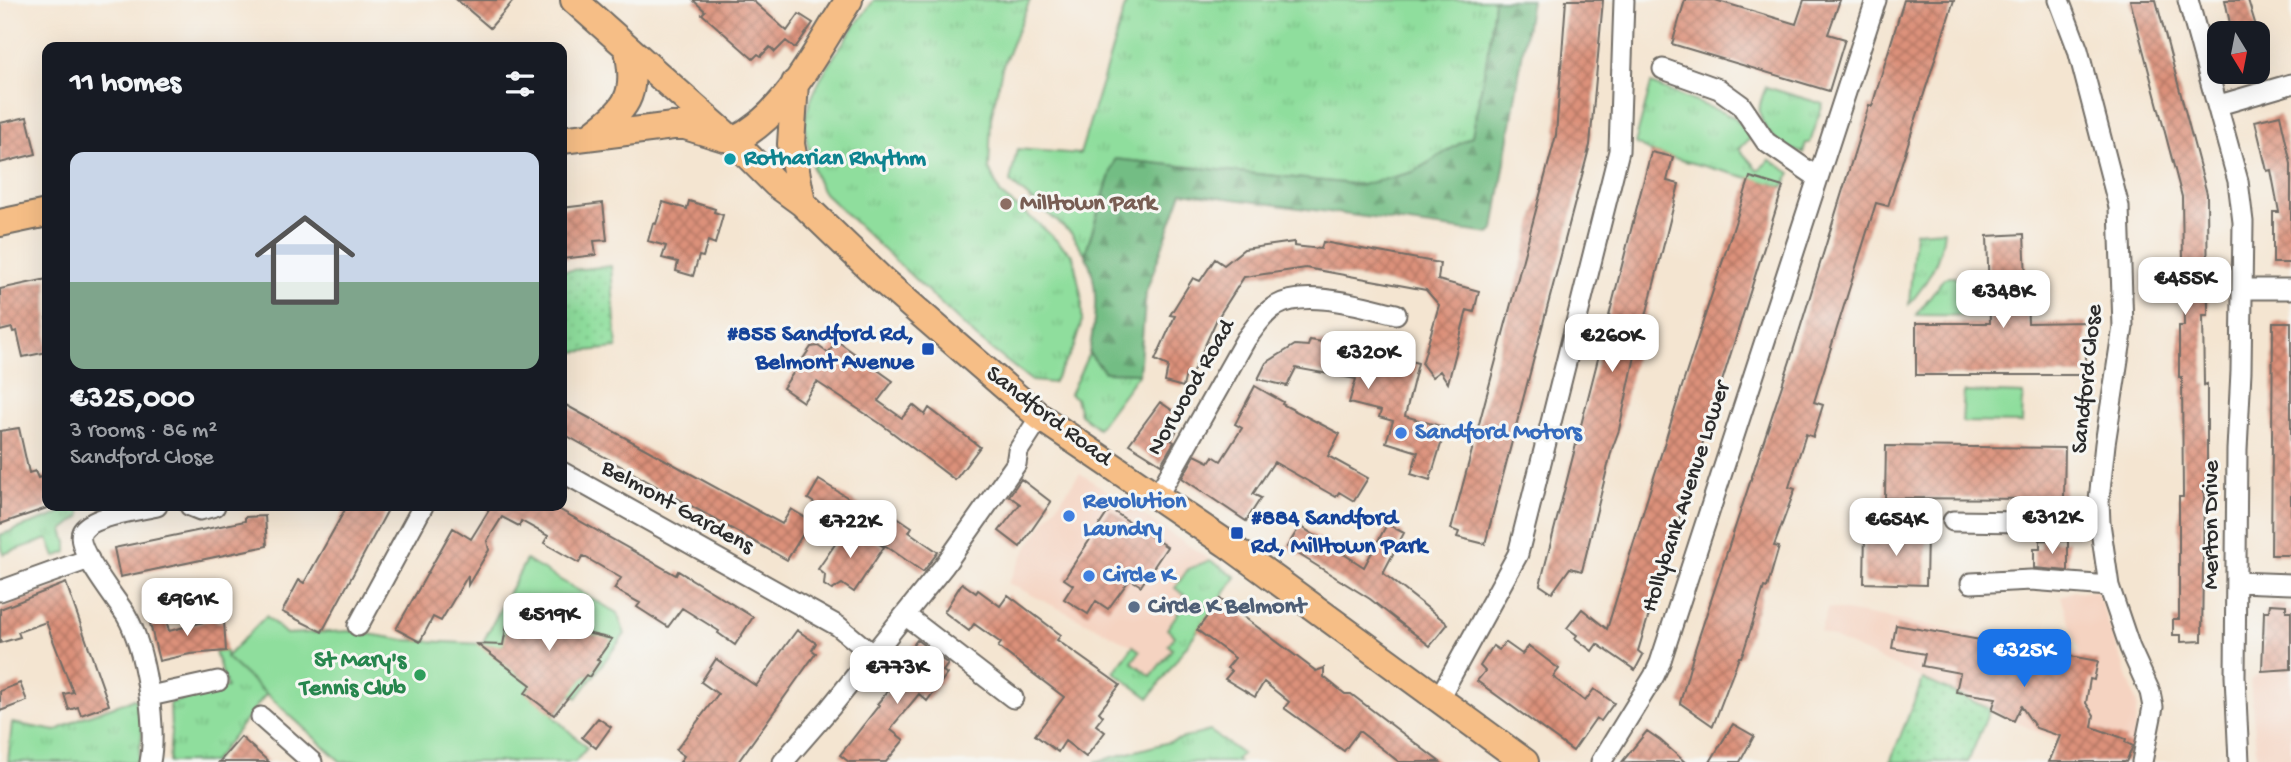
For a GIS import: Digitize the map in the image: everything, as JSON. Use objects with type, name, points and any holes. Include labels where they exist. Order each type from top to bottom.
[{"type":"main road","name":"Sandford Road","points":[[575,0],[628,50],[672,85],[776,184],[802,203],[882,280],[1040,417],[1227,544],[1525,762]]},
{"type":"main road","points":[[567,139],[685,126],[733,141],[760,124],[795,83],[849,0]]},
{"type":"main road","points":[[590,136],[623,107],[631,89],[632,74],[628,50]]},
{"type":"main road","points":[[795,83],[791,144],[802,203]]},
{"type":"main road","points":[[0,223],[42,214]]},
{"type":"street","points":[[1439,698],[1518,554],[1619,151],[1624,0]]},
{"type":"street","name":"Hollybank Avenue Lower","points":[[1601,762],[1660,663],[1876,0]]},
{"type":"street","name":"Sandford Close","points":[[2059,0],[2078,50],[2119,207],[2123,327],[2099,500],[2109,586],[2117,614],[2150,692],[2153,707],[2142,762]]},
{"type":"street","name":"Merton Drive","points":[[2188,0],[2238,181],[2243,222],[2235,676],[2239,762]]},
{"type":"street","points":[[1663,69],[1719,89],[1741,105],[1766,142],[1817,177]]},
{"type":"street","points":[[2219,105],[2291,84]]},
{"type":"street","points":[[2243,289],[2291,289]]},
{"type":"street","name":"Norwood Road","points":[[1157,497],[1246,339],[1263,317],[1276,306],[1289,301],[1312,299],[1396,314]]},
{"type":"street","points":[[783,762],[944,566],[1016,464],[1018,451],[1040,417]]},
{"type":"street","name":"Belmont Gardens","points":[[567,475],[838,626],[873,655]]},
{"type":"street","points":[[135,511],[94,521],[80,537],[89,559],[131,623],[150,696],[150,762]]},
{"type":"street","points":[[358,626],[420,511]]},
{"type":"street","points":[[1953,521],[2100,523]]},
{"type":"street","points":[[0,591],[89,559]]},
{"type":"street","points":[[1971,583],[2031,580],[2109,586]]},
{"type":"street","points":[[2236,582],[2291,584]]},
{"type":"street","points":[[905,615],[1013,698]]},
{"type":"street","points":[[150,696],[218,681]]},
{"type":"street","points":[[261,717],[312,762]]},
{"type":"shaded area","name":"Circle K Belmont","points":[[1080,473],[1236,577],[1149,698],[1114,672],[1133,646],[1008,583],[1030,543]]},
{"type":"shaded area","points":[[2074,591],[2097,592],[2137,703],[2133,746],[2127,762],[2098,762],[1990,709],[1820,632],[1828,608],[2079,652],[2061,596]]},
{"type":"shaded area","points":[[2291,669],[2291,762],[2257,762],[2250,680],[2262,671]]},
{"type":"green space","points":[[874,0],[1030,0],[1002,68],[991,118],[989,169],[1001,195],[1039,224],[1073,256],[1082,299],[1082,320],[1074,347],[1053,383],[1032,381],[977,338],[824,193],[817,181],[806,135],[807,111],[827,68]]},
{"type":"green space","points":[[1127,0],[1494,0],[1490,42],[1472,136],[1413,172],[1362,185],[1115,159],[1085,254],[1071,233],[1010,182],[1017,149],[1080,154]]},
{"type":"green space","points":[[1494,0],[1531,0],[1494,230],[1490,234],[1182,192],[1146,292],[1139,373],[1105,372],[1089,353],[1095,315],[1095,290],[1085,254],[1115,159],[1362,185],[1413,172],[1472,136],[1490,42]]},
{"type":"green space","points":[[1651,84],[1734,117],[1751,138],[1739,149],[1758,170],[1770,160],[1791,173],[1783,187],[1651,152],[1635,143]]},
{"type":"green space","points":[[1766,87],[1823,104],[1810,143],[1806,143],[1803,153],[1782,144],[1770,134],[1762,121],[1761,100]]},
{"type":"green space","points":[[1944,230],[1932,270],[1909,304],[1915,232]]},
{"type":"green space","points":[[611,266],[617,348],[567,353],[567,270]]},
{"type":"green space","points":[[1955,277],[1962,289],[1974,289],[1977,302],[2005,304],[2006,316],[1916,315],[1944,278]]},
{"type":"green space","points":[[1089,353],[1105,372],[1139,373],[1098,428],[1080,414],[1076,398],[1070,394]]},
{"type":"green space","points":[[1964,392],[2023,394],[2022,423],[1962,422]]},
{"type":"green space","points":[[62,511],[80,511],[81,516],[63,530],[67,552],[55,557],[48,539],[3,554],[0,535]]},
{"type":"green space","name":"St Mary's Tennis Club","points":[[526,560],[617,613],[625,634],[577,698],[571,694],[553,716],[587,748],[575,762],[341,762],[226,657],[266,616],[286,634],[350,631],[405,640],[482,644]]},
{"type":"green space","points":[[1210,560],[1236,577],[1149,698],[1114,672],[1133,646],[1140,651],[1132,662],[1151,676],[1172,649],[1168,645],[1175,636],[1167,629],[1188,598],[1175,588],[1188,569]]},
{"type":"green space","points":[[226,651],[226,657],[266,694],[213,762],[169,762],[170,703],[227,687],[215,652]]},
{"type":"green space","points":[[1923,679],[1990,709],[1968,762],[1890,762]]},
{"type":"green space","points":[[134,699],[141,705],[142,735],[138,762],[8,762],[12,723],[56,731],[81,718]]},
{"type":"green space","points":[[1210,731],[1242,754],[1236,759],[1239,762],[1095,762]]},
{"type":"building","points":[[457,0],[514,0],[490,28]]},
{"type":"building","points":[[693,0],[752,0],[787,31],[799,14],[813,23],[795,48],[786,41],[775,52],[770,47],[761,56],[758,54],[753,59],[702,14],[705,11]]},
{"type":"building","points":[[1566,0],[1603,0],[1590,145],[1485,544],[1457,537],[1459,532],[1451,529],[1556,135]]},
{"type":"building","points":[[1685,0],[1715,0],[1796,24],[1804,0],[1840,0],[1828,34],[1845,39],[1829,91],[1672,44]]},
{"type":"building","points":[[1904,0],[1954,0],[1888,206],[1876,203],[1814,402],[1823,405],[1813,437],[1806,434],[1789,487],[1795,489],[1774,546],[1779,547],[1767,588],[1764,587],[1744,650],[1713,726],[1680,703],[1695,649],[1790,361]]},
{"type":"building","points":[[2130,0],[2156,0],[2207,194],[2208,315],[2203,315],[2204,385],[2207,384],[2207,490],[2204,490],[2202,641],[2181,642],[2181,635],[2173,635],[2173,619],[2179,619],[2179,497],[2183,497],[2182,377],[2179,377],[2179,326],[2184,326],[2182,197]]},
{"type":"building","points":[[2225,0],[2248,0],[2254,21],[2229,21]]},
{"type":"building","points":[[2280,115],[2291,164],[2291,263],[2273,263],[2273,212],[2279,212],[2271,170],[2267,171],[2255,121]]},
{"type":"building","points":[[27,117],[36,154],[0,163],[0,123]]},
{"type":"building","points":[[1651,152],[1673,157],[1667,181],[1679,184],[1582,571],[1570,568],[1552,593],[1540,585]]},
{"type":"building","points":[[1750,177],[1783,187],[1638,651],[1643,655],[1635,670],[1597,644],[1592,651],[1567,628],[1582,609],[1607,629]]},
{"type":"building","points":[[689,201],[715,209],[714,212],[723,215],[715,244],[708,241],[703,257],[699,256],[693,276],[676,271],[678,262],[662,258],[666,246],[648,241],[663,202],[687,209]]},
{"type":"building","points":[[603,203],[607,240],[594,241],[596,255],[567,258],[567,207]]},
{"type":"building","points":[[2024,234],[2028,323],[2086,322],[2086,375],[1916,375],[1916,323],[1990,323],[1987,236]]},
{"type":"building","points":[[1294,242],[1294,246],[1321,249],[1323,242],[1440,263],[1438,280],[1479,291],[1474,312],[1467,310],[1448,383],[1440,371],[1432,377],[1422,364],[1439,305],[1426,290],[1306,268],[1244,277],[1217,319],[1191,376],[1186,374],[1183,387],[1165,382],[1168,366],[1155,360],[1175,316],[1170,315],[1193,278],[1200,281],[1215,259],[1224,265],[1244,249]]},
{"type":"building","points":[[42,280],[42,353],[23,357],[17,331],[13,332],[12,328],[0,331],[0,289]]},
{"type":"building","points":[[2273,322],[2291,322],[2291,555],[2271,555]]},
{"type":"building","points":[[1310,340],[1364,349],[1418,363],[1405,416],[1446,428],[1430,480],[1411,474],[1418,452],[1386,442],[1393,421],[1379,417],[1381,411],[1349,403],[1356,379],[1296,368],[1287,386],[1258,379],[1266,363],[1295,345],[1308,346]]},
{"type":"building","points":[[837,341],[893,381],[878,401],[902,418],[913,405],[925,415],[929,408],[980,447],[955,480],[881,424],[817,382],[803,402],[783,388],[811,347],[818,346],[828,353]]},
{"type":"building","points":[[1255,386],[1283,402],[1282,404],[1340,434],[1328,456],[1368,478],[1354,501],[1339,492],[1336,497],[1274,462],[1253,494],[1261,498],[1246,521],[1182,478],[1195,455],[1209,462],[1213,456],[1221,461],[1242,428],[1235,424]]},
{"type":"building","points":[[1160,402],[1182,417],[1172,430],[1176,432],[1171,440],[1174,442],[1161,464],[1129,444]]},
{"type":"building","points":[[567,406],[782,524],[791,509],[811,521],[787,560],[567,436]]},
{"type":"building","points":[[19,428],[29,473],[35,471],[38,478],[42,477],[42,510],[0,524],[0,431]]},
{"type":"building","points":[[1886,446],[2065,448],[2064,499],[1885,498]]},
{"type":"building","points":[[1021,479],[1051,502],[1020,547],[999,531],[1020,504],[1009,496]]},
{"type":"building","points":[[819,480],[860,505],[851,521],[844,521],[808,499]]},
{"type":"building","points":[[1110,509],[1167,547],[1141,586],[1130,579],[1108,609],[1096,601],[1088,614],[1064,599],[1073,585],[1064,579]]},
{"type":"building","points":[[344,511],[387,511],[322,632],[282,612],[299,580],[304,583]]},
{"type":"building","points":[[488,511],[562,511],[676,575],[678,571],[753,617],[735,645],[718,633],[719,631],[682,608],[668,627],[637,607],[640,603],[614,589],[621,578],[583,556],[579,563],[544,543],[548,536],[521,521],[519,526],[502,517],[487,541],[489,550],[468,585],[468,575],[441,621],[433,617],[420,642],[396,629],[453,528],[471,539]]},
{"type":"building","points":[[891,513],[912,527],[909,532],[938,552],[923,572],[876,539]]},
{"type":"building","points":[[265,516],[267,546],[120,577],[114,548],[245,521],[245,517]]},
{"type":"building","points":[[849,524],[884,547],[854,592],[842,584],[832,590],[824,585],[825,575],[818,569]]},
{"type":"building","points":[[1387,524],[1404,533],[1383,573],[1448,624],[1430,646],[1370,599],[1287,547],[1300,526],[1364,567]]},
{"type":"building","points":[[1865,532],[1927,533],[1926,585],[1864,583]]},
{"type":"building","points":[[2040,540],[2068,541],[2068,571],[2034,568],[2034,549],[2040,549]]},
{"type":"building","points":[[66,583],[109,705],[81,715],[78,707],[69,710],[64,694],[73,692],[46,622],[18,632],[20,637],[0,643],[0,609]]},
{"type":"building","points":[[962,583],[976,593],[978,590],[1000,606],[1008,595],[1061,635],[1057,640],[1120,685],[1099,712],[1103,716],[1096,725],[1105,732],[1086,757],[1065,741],[1058,752],[1035,735],[1064,697],[998,647],[1001,643],[974,624],[969,631],[944,612]]},
{"type":"building","points":[[1220,599],[1316,671],[1324,668],[1324,677],[1345,694],[1351,694],[1440,762],[1399,762],[1359,731],[1344,751],[1284,708],[1289,702],[1264,682],[1255,697],[1225,679],[1232,671],[1227,668],[1235,658],[1197,630]]},
{"type":"building","points":[[554,600],[579,602],[565,628],[612,639],[589,677],[586,675],[554,715],[525,693],[531,685],[477,644],[503,645],[509,612],[530,616],[541,605]]},
{"type":"building","points":[[2270,604],[2286,605],[2286,611],[2291,611],[2291,669],[2262,671],[2264,611],[2269,611]]},
{"type":"building","points":[[165,615],[169,631],[215,619],[215,622],[224,621],[226,651],[190,654],[159,661],[149,619]]},
{"type":"building","points":[[1896,625],[2098,661],[2094,680],[2090,679],[2086,703],[2094,715],[2092,727],[2126,739],[2125,742],[2133,746],[2126,762],[2049,762],[2060,736],[2036,728],[2021,706],[2014,721],[1992,710],[1996,698],[1956,692],[1960,673],[1922,666],[1925,654],[1892,648]]},
{"type":"building","points":[[797,630],[816,643],[812,650],[816,653],[738,762],[680,762],[684,756],[676,750],[718,694],[701,682],[716,659],[756,686]]},
{"type":"building","points":[[917,640],[948,664],[943,671],[947,674],[927,701],[919,694],[895,723],[891,730],[904,740],[886,762],[849,762],[840,755],[898,679],[895,677],[902,668],[898,665]]},
{"type":"building","points":[[1505,642],[1522,654],[1529,646],[1559,669],[1553,677],[1585,701],[1594,689],[1614,703],[1601,721],[1596,718],[1573,751],[1477,681],[1485,671],[1480,666],[1493,646],[1499,650]]},
{"type":"building","points":[[20,683],[27,701],[0,711],[0,691]]},
{"type":"building","points":[[598,718],[611,727],[596,748],[582,737]]},
{"type":"building","points":[[1733,724],[1754,736],[1740,762],[1710,762]]},
{"type":"building","points":[[1647,731],[1660,740],[1685,762],[1622,762]]},
{"type":"building","points":[[241,737],[269,762],[219,762]]},
{"type":"place","name":"Rotharian Rhythm","points":[[730,159]]},
{"type":"place","name":"Milltown Park","points":[[1006,204]]},
{"type":"place","name":"#855 Sandford Rd, Belmont Avenue","points":[[928,349]]},
{"type":"place","name":"Sandford Motors","points":[[1401,433]]},
{"type":"place","name":"Revolution Laundry","points":[[1069,516]]},
{"type":"place","name":"#884 Sandford Rd, Milltown Park","points":[[1237,533]]},
{"type":"place","name":"Circle K","points":[[1089,576]]},
{"type":"place","name":"Circle K Belmont","points":[[1134,607]]},
{"type":"place","name":"St Mary's Tennis Club","points":[[420,675]]}]
